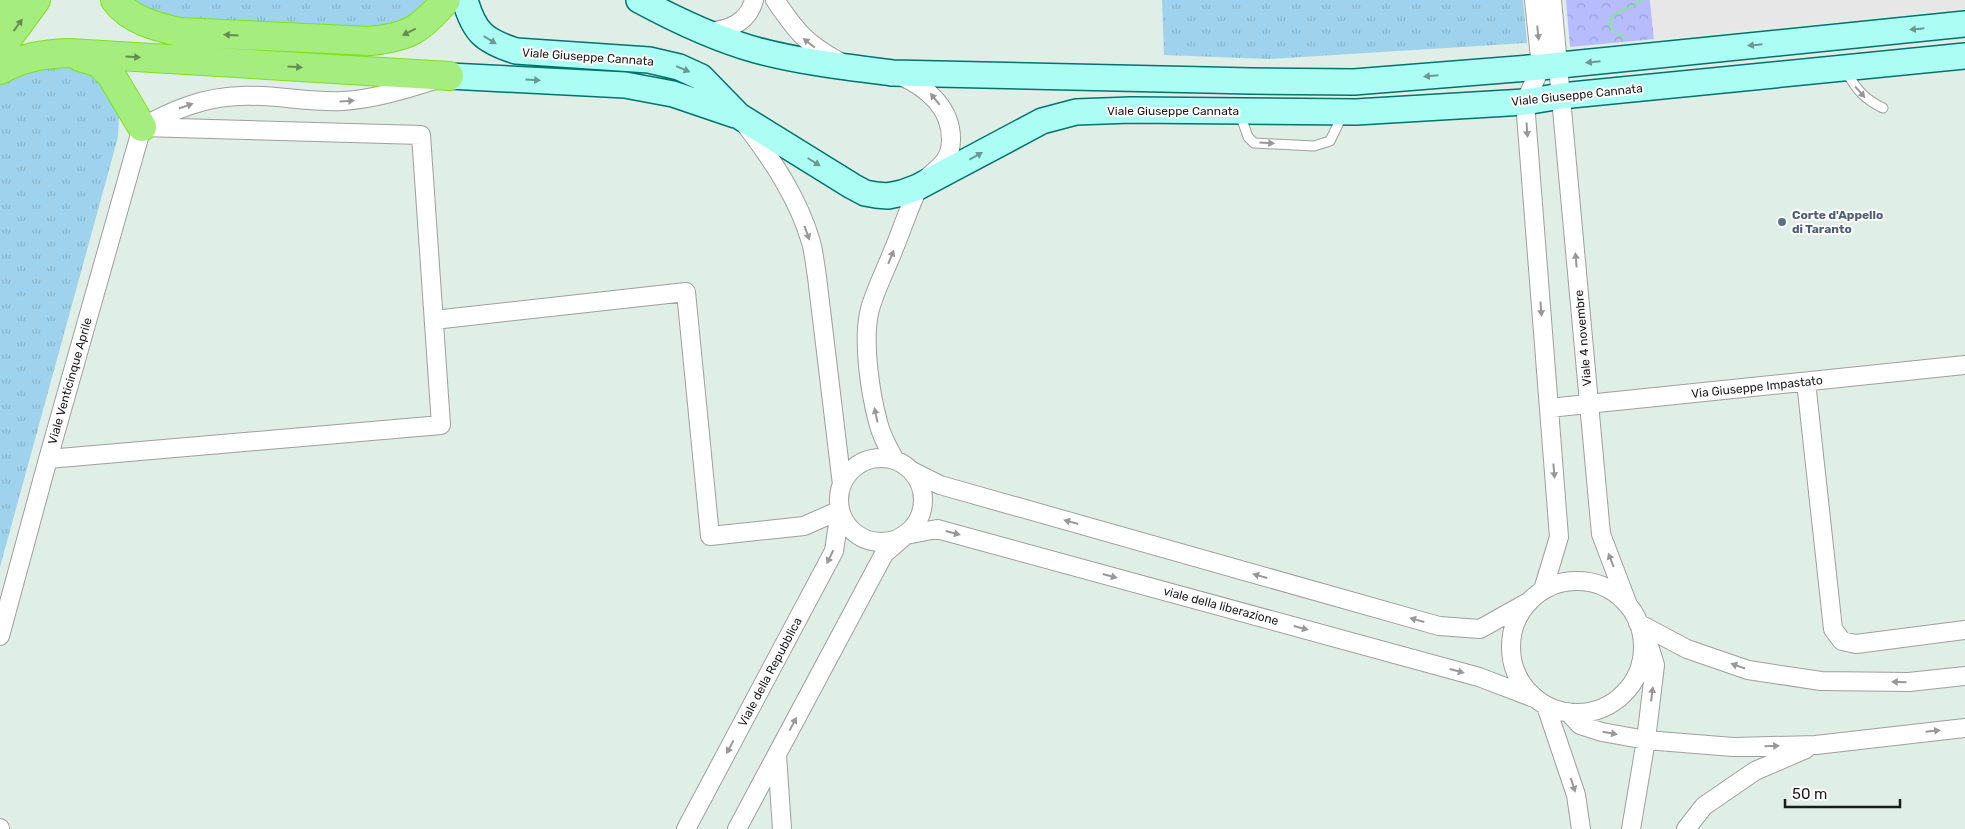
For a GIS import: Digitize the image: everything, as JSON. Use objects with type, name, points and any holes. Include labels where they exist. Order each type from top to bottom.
[{"type":"highway","points":[[0,11],[8,0]]},
{"type":"highway","points":[[0,50],[36,0]]},
{"type":"highway","points":[[115,0],[119,6],[134,16],[156,27],[179,32],[370,41],[396,38],[412,31],[430,18],[446,0]]},
{"type":"highway","points":[[0,70],[28,57],[69,53],[450,76]]},
{"type":"highway","points":[[69,53],[98,63],[112,75],[142,127]]},
{"type":"street","name":"Viale Giuseppe Cannata","points":[[465,0],[473,24],[484,37],[500,46],[516,51],[649,60],[679,67],[701,78],[739,116],[865,193],[888,196],[918,188],[1024,130],[1056,116],[1076,112],[1344,112],[1525,102],[1561,96],[1965,56]]},
{"type":"street","points":[[640,0],[706,32],[756,50],[851,68],[892,73],[1250,81],[1354,82],[1550,66],[1965,24]]},
{"type":"street","points":[[706,32],[729,29],[737,25],[750,11],[754,0]]},
{"type":"street","points":[[775,0],[800,35],[810,44],[851,68]]},
{"type":"street","points":[[1534,0],[1550,66]]},
{"type":"street","points":[[1543,590],[1559,536],[1525,102],[1550,66],[1552,0]]},
{"type":"street","name":"Viale 4 novembre","points":[[1550,66],[1561,96],[1601,534],[1628,606]]},
{"type":"street","points":[[892,73],[916,82],[928,90],[938,102],[949,128],[951,142],[948,156],[940,168],[918,188],[870,309],[866,346],[878,422],[895,460]]},
{"type":"street","points":[[142,127],[172,111],[196,102],[239,96],[340,101],[372,99],[450,76],[625,85],[673,94],[739,116],[773,161],[797,203],[811,243],[817,277],[842,485]]},
{"type":"street","points":[[1244,111],[1250,81]]},
{"type":"street","points":[[48,459],[441,425],[421,136],[142,127]]},
{"type":"street","name":"Viale Venticinque Aprile","points":[[0,636],[142,127]]},
{"type":"street","points":[[434,320],[686,292],[710,536],[804,526],[840,510]]},
{"type":"street","name":"Via Giuseppe Impastato","points":[[1549,408],[1965,365]]},
{"type":"street","points":[[1806,382],[1832,630],[1842,641],[1856,644],[1965,630]]},
{"type":"street","points":[[906,535],[894,541],[866,540],[854,533],[845,522],[840,510],[839,497],[842,485],[848,474],[858,465],[876,459],[895,460],[940,485],[1439,626],[1480,629],[1528,602],[1543,590],[1565,582],[1588,582],[1610,590],[1628,606],[1650,649],[1655,665],[1646,740],[1631,829]]},
{"type":"street","points":[[737,829],[884,554],[916,524],[922,512],[924,497],[920,483],[912,471]]},
{"type":"street","name":"Viale della Repubblica","points":[[686,829],[834,551],[840,510]]},
{"type":"street","name":"viale della liberazione","points":[[906,535],[937,528],[1479,677],[1540,702]]},
{"type":"street","points":[[1528,602],[1516,620],[1511,641],[1512,662],[1520,682],[1540,702],[1576,795],[1581,829]]},
{"type":"street","points":[[1640,630],[1687,649],[1757,671],[1821,681],[1909,682],[1965,676]]},
{"type":"street","points":[[1540,702],[1568,712],[1588,712],[1607,706],[1623,694],[1635,678],[1642,658],[1640,630]]},
{"type":"street","points":[[1568,712],[1580,724],[1602,732],[1646,740],[1733,747],[1816,745],[1965,728]]},
{"type":"street","points":[[1686,829],[1704,806],[1755,771],[1816,745]]},
{"type":"street","points":[[777,755],[782,829]]},
{"type":"lane","points":[[1844,68],[1868,101],[1883,108]]},
{"type":"lane","points":[[1244,111],[1248,137],[1254,143],[1314,146],[1330,141],[1344,112]]},
{"type":"path","points":[[1627,58],[1625,42],[1620,34],[1610,27],[1611,17],[1642,0]]},
{"type":"green space","points":[[124,0],[436,0],[398,28],[175,25]]},
{"type":"green space","points":[[1162,0],[1523,0],[1527,43],[1269,59],[1164,55]]},
{"type":"green space","points":[[1566,0],[1650,0],[1654,39],[1570,47]]},
{"type":"green space","points":[[37,63],[89,68],[116,97],[119,116],[118,137],[0,567],[0,79]]},
{"type":"shaded area","points":[[1650,0],[1965,0],[1965,8],[1654,39]]},
{"type":"place","name":"Corte d'Appello di Taranto","points":[[1782,222]]}]
